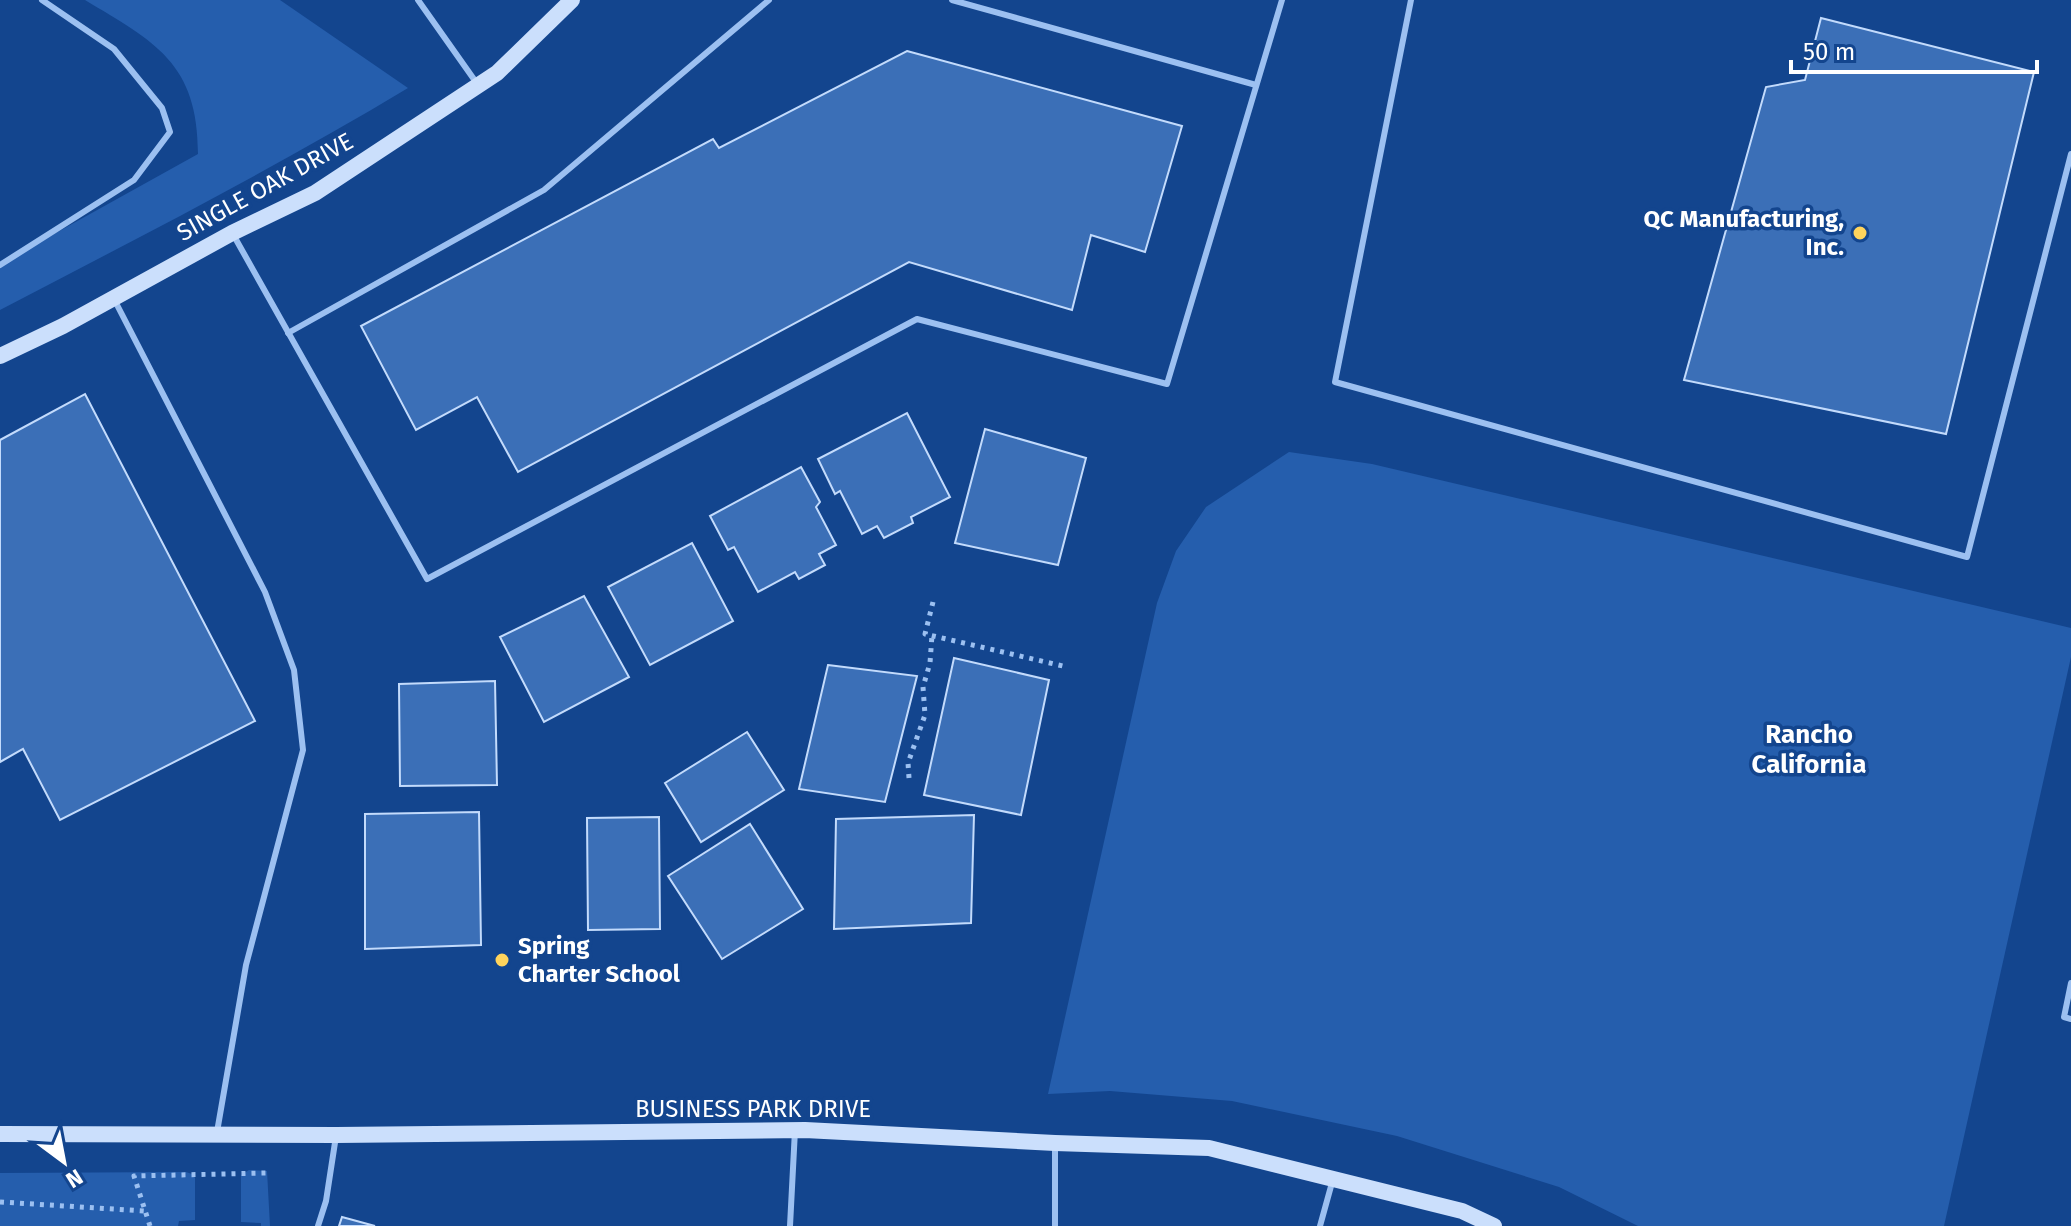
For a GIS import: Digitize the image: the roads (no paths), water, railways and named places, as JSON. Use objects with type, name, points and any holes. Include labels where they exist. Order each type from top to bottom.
[{"type":"street","name":"SINGLE OAK DRIVE","points":[[0,356],[63,326],[232,233],[315,193],[497,73],[572,0]]},
{"type":"street","name":"BUSINESS PARK DRIVE","points":[[0,1134],[336,1135],[795,1130],[1209,1148],[1462,1211],[1494,1226]]},
{"type":"lane","points":[[0,265],[134,180],[170,132],[162,108],[114,49],[42,0]]},
{"type":"lane","points":[[418,0],[478,85]]},
{"type":"lane","points":[[288,333],[544,190],[769,0]]},
{"type":"lane","points":[[952,0],[1256,85]]},
{"type":"lane","points":[[232,233],[427,579],[917,319],[1167,384],[1282,0]]},
{"type":"lane","points":[[1411,0],[1335,382],[1967,557],[2071,154]]},
{"type":"lane","points":[[114,298],[265,592],[294,670],[303,750],[246,965],[216,1135]]},
{"type":"lane","points":[[2071,983],[2064,1017],[2071,1019]]},
{"type":"lane","points":[[790,1226],[795,1130]]},
{"type":"lane","points":[[318,1226],[326,1201],[336,1135]]},
{"type":"lane","points":[[1055,1143],[1055,1226]]},
{"type":"lane","points":[[1320,1226],[1333,1179]]},
{"type":"place","name":"QC Manufacturing, Inc.","points":[[1860,233]]},
{"type":"place","name":"Spring Charter School","points":[[502,960]]},
{"type":"district","name":"Rancho California","points":[[1809,749]]}]
